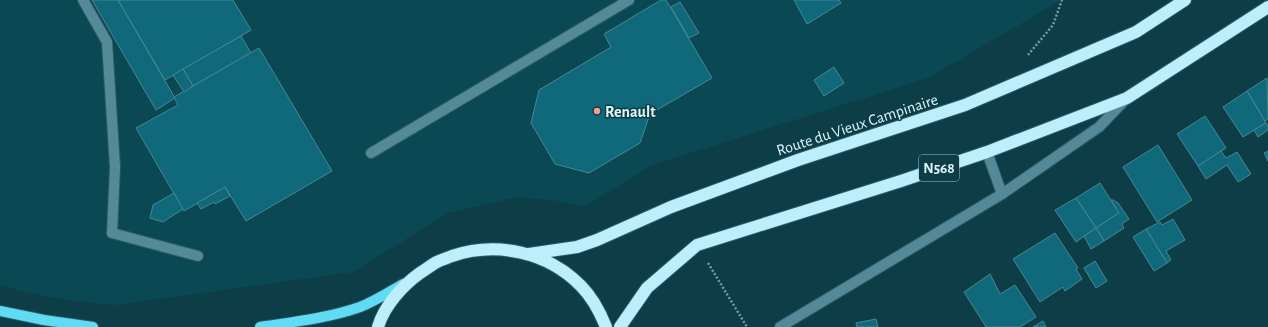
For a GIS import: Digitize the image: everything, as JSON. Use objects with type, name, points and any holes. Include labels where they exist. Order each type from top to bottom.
[{"type":"highway","name":"Route du Vieux Campinaire","points":[[529,254],[577,247],[597,240],[671,207],[790,163],[965,105],[1136,32],[1185,0]]},
{"type":"highway","name":"N568","points":[[620,327],[647,288],[696,245],[901,181],[987,152],[1127,98],[1268,7]]},
{"type":"highway","points":[[378,327],[392,300],[410,280],[436,262],[466,251],[498,249],[529,254],[557,267],[581,286],[600,311],[606,327]]},
{"type":"main road","points":[[260,327],[299,321],[360,307],[410,280]]},
{"type":"main road","points":[[0,311],[44,320],[93,327]]},
{"type":"street","points":[[83,0],[107,42],[115,167],[112,233],[198,256]]},
{"type":"street","points":[[371,153],[629,0]]},
{"type":"street","points":[[780,327],[1002,194],[1099,127],[1127,98]]},
{"type":"street","points":[[987,152],[1002,194]]},
{"type":"path","points":[[1024,60],[1053,25],[1062,0]]},
{"type":"path","points":[[696,245],[747,327]]},
{"type":"shaded area","points":[[0,0],[1061,0],[928,78],[652,165],[584,207],[553,200],[516,197],[448,213],[353,272],[114,305],[68,300],[24,292],[0,285]]},
{"type":"building","points":[[92,0],[118,0],[175,98],[156,110]]},
{"type":"building","points":[[118,0],[233,0],[251,30],[165,80]]},
{"type":"building","points":[[661,0],[666,0],[712,78],[650,114],[640,143],[589,173],[555,164],[531,123],[539,90],[611,47],[604,34]]},
{"type":"building","points":[[794,0],[839,0],[841,3],[807,24]]},
{"type":"building","points":[[680,2],[699,33],[689,38],[671,7]]},
{"type":"building","points":[[241,36],[251,53],[193,86],[183,69]]},
{"type":"building","points":[[259,48],[332,171],[246,221],[225,187],[184,211],[136,128],[178,105],[174,97]]},
{"type":"building","points":[[834,67],[844,83],[824,96],[814,80]]},
{"type":"building","points":[[183,69],[193,86],[184,92],[173,75]]},
{"type":"building","points":[[1267,78],[1268,119],[1265,121],[1247,91]]},
{"type":"building","points":[[1247,91],[1266,123],[1243,137],[1223,107]]},
{"type":"building","points":[[1205,116],[1226,148],[1198,166],[1177,134]]},
{"type":"building","points":[[1266,123],[1268,130],[1258,137],[1254,130]]},
{"type":"building","points":[[1158,145],[1192,200],[1157,222],[1123,167]]},
{"type":"building","points":[[1221,151],[1226,158],[1237,152],[1251,174],[1238,182],[1227,165],[1206,179],[1198,166]]},
{"type":"building","points":[[1268,151],[1268,161],[1264,153]]},
{"type":"building","points":[[1100,183],[1119,213],[1096,228],[1076,198]]},
{"type":"building","points":[[225,187],[230,196],[201,209],[197,203]]},
{"type":"building","points":[[174,193],[183,209],[163,222],[150,218],[153,205]]},
{"type":"building","points":[[1076,198],[1096,228],[1076,242],[1055,210]]},
{"type":"building","points":[[1111,200],[1118,203],[1129,219],[1122,224],[1124,228],[1104,241],[1096,228],[1119,213]]},
{"type":"building","points":[[1173,219],[1185,240],[1166,251],[1171,260],[1167,263],[1146,229],[1160,222],[1162,225]]},
{"type":"building","points":[[1096,228],[1104,241],[1091,249],[1084,236]]},
{"type":"building","points":[[1146,229],[1167,263],[1154,271],[1133,237]]},
{"type":"building","points":[[1055,233],[1078,268],[1076,269],[1082,279],[1065,291],[1063,287],[1040,302],[1013,259]]},
{"type":"building","points":[[1095,261],[1107,281],[1096,288],[1084,268]]},
{"type":"building","points":[[990,274],[1000,294],[1015,285],[1036,317],[1020,327],[986,327],[964,292]]},
{"type":"building","points":[[876,319],[878,327],[857,327],[856,323]]},
{"type":"building","points":[[1043,321],[1046,327],[1033,327]]},
{"type":"place","name":"Renault","points":[[597,111]]}]
